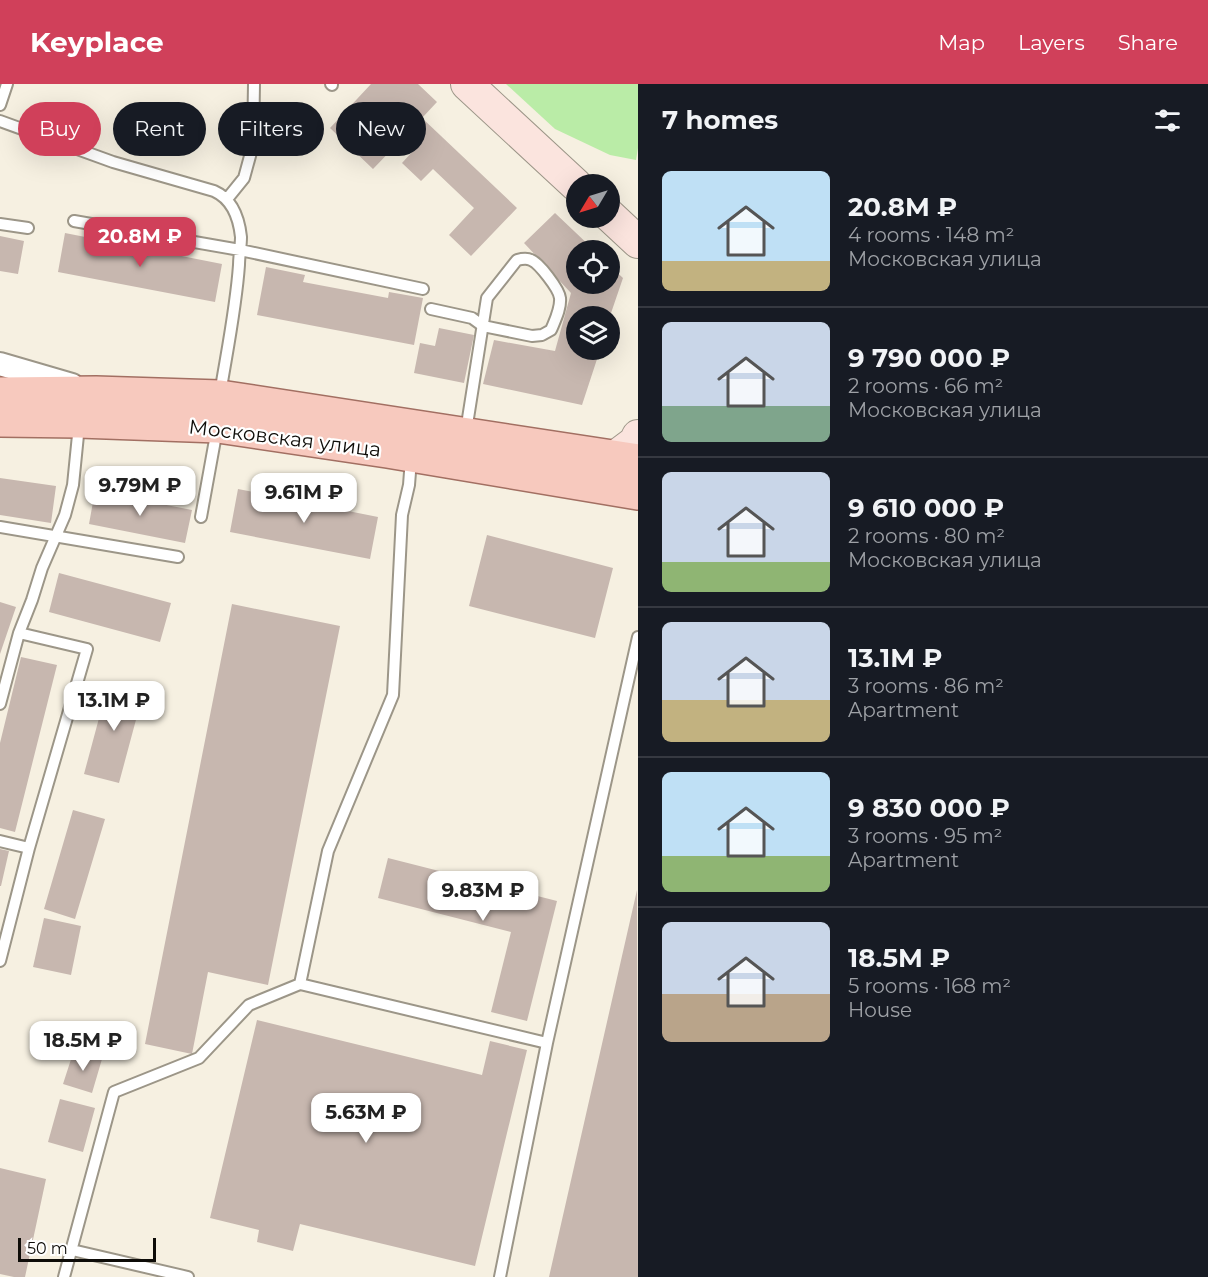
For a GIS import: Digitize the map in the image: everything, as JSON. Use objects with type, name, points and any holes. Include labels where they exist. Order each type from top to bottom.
[{"type":"main road","name":"Московская улица","points":[[0,394],[96,393],[219,412],[630,451]]},
{"type":"main road","name":"Московская улица","points":[[0,420],[79,421],[219,412],[412,454],[638,493]]},
{"type":"street","points":[[467,84],[566,176]]},
{"type":"street","points":[[620,226],[638,242]]},
{"type":"street","points":[[0,364],[96,393]]},
{"type":"lane","points":[[0,105],[7,84]]},
{"type":"lane","points":[[227,199],[244,178],[254,145],[254,84]]},
{"type":"lane","points":[[0,121],[113,162],[214,191],[221,194],[231,204],[241,237],[237,289],[201,518]]},
{"type":"lane","points":[[74,221],[240,250],[423,289]]},
{"type":"lane","points":[[0,224],[28,228]]},
{"type":"lane","points":[[431,309],[472,318],[483,326],[532,336],[543,335],[551,330],[560,306],[560,296],[554,284],[533,260],[524,258],[517,260],[487,298],[483,326],[466,435]]},
{"type":"lane","points":[[0,704],[19,633],[42,568],[65,515],[73,485],[79,421]]},
{"type":"lane","points":[[300,984],[328,851],[393,694],[402,515],[409,484],[412,454]]},
{"type":"lane","points":[[0,527],[178,557]]},
{"type":"lane","points":[[0,961],[29,848],[87,649],[19,633]]},
{"type":"lane","points":[[500,1277],[547,1043],[638,637]]},
{"type":"lane","points":[[0,841],[29,848]]},
{"type":"lane","points":[[64,1277],[114,1092],[200,1058],[249,1005],[300,984],[547,1043]]},
{"type":"lane","points":[[72,1250],[188,1277]]},
{"type":"green space","points":[[506,84],[638,84],[636,160],[610,155],[555,129]]},
{"type":"building","points":[[371,84],[418,84],[437,102],[426,114],[426,102],[354,102]]},
{"type":"building","points":[[336,122],[336,134],[330,128]]},
{"type":"building","points":[[426,122],[517,208],[471,256],[449,235],[474,208],[433,169],[421,181],[402,163],[408,156],[426,156]]},
{"type":"building","points":[[359,156],[386,156],[373,169]]},
{"type":"building","points":[[555,213],[566,223],[566,228],[571,228],[583,240],[566,240],[566,288],[524,243]]},
{"type":"building","points":[[65,233],[222,264],[215,302],[58,272]]},
{"type":"building","points":[[0,236],[24,241],[18,274],[0,271]]},
{"type":"building","points":[[266,267],[305,275],[303,282],[388,298],[389,292],[423,298],[414,345],[257,315]]},
{"type":"building","points":[[571,294],[618,294],[613,306],[567,306]]},
{"type":"building","points":[[566,311],[566,360],[597,360],[582,405],[483,384],[494,340],[555,351]]},
{"type":"building","points":[[439,328],[474,335],[464,383],[414,373],[420,343],[435,346]]},
{"type":"building","points":[[0,478],[56,486],[51,523],[0,515]]},
{"type":"building","points":[[238,489],[378,517],[370,559],[230,532]]},
{"type":"building","points":[[95,491],[192,510],[185,543],[89,524]]},
{"type":"building","points":[[487,535],[613,568],[595,638],[469,606]]},
{"type":"building","points":[[59,573],[171,603],[160,642],[49,612]]},
{"type":"building","points":[[0,602],[16,607],[0,654]]},
{"type":"building","points":[[232,604],[340,626],[268,985],[208,972],[192,1054],[145,1044]]},
{"type":"building","points":[[21,657],[57,665],[15,832],[0,828],[0,743]]},
{"type":"building","points":[[109,681],[144,690],[119,783],[84,774]]},
{"type":"building","points":[[73,810],[105,819],[75,919],[44,909]]},
{"type":"building","points":[[0,849],[9,851],[1,886],[0,886]]},
{"type":"building","points":[[388,858],[557,901],[527,1021],[491,1012],[511,932],[378,898]]},
{"type":"building","points":[[637,890],[638,1277],[549,1277]]},
{"type":"building","points":[[44,918],[81,926],[71,975],[33,967]]},
{"type":"building","points":[[257,1020],[482,1075],[490,1041],[527,1050],[475,1266],[300,1224],[293,1251],[257,1242],[259,1230],[210,1218]]},
{"type":"building","points":[[74,1050],[102,1059],[92,1093],[63,1084]]},
{"type":"building","points":[[60,1099],[95,1108],[83,1152],[48,1142]]},
{"type":"building","points":[[0,1168],[46,1179],[25,1277],[0,1274]]}]
